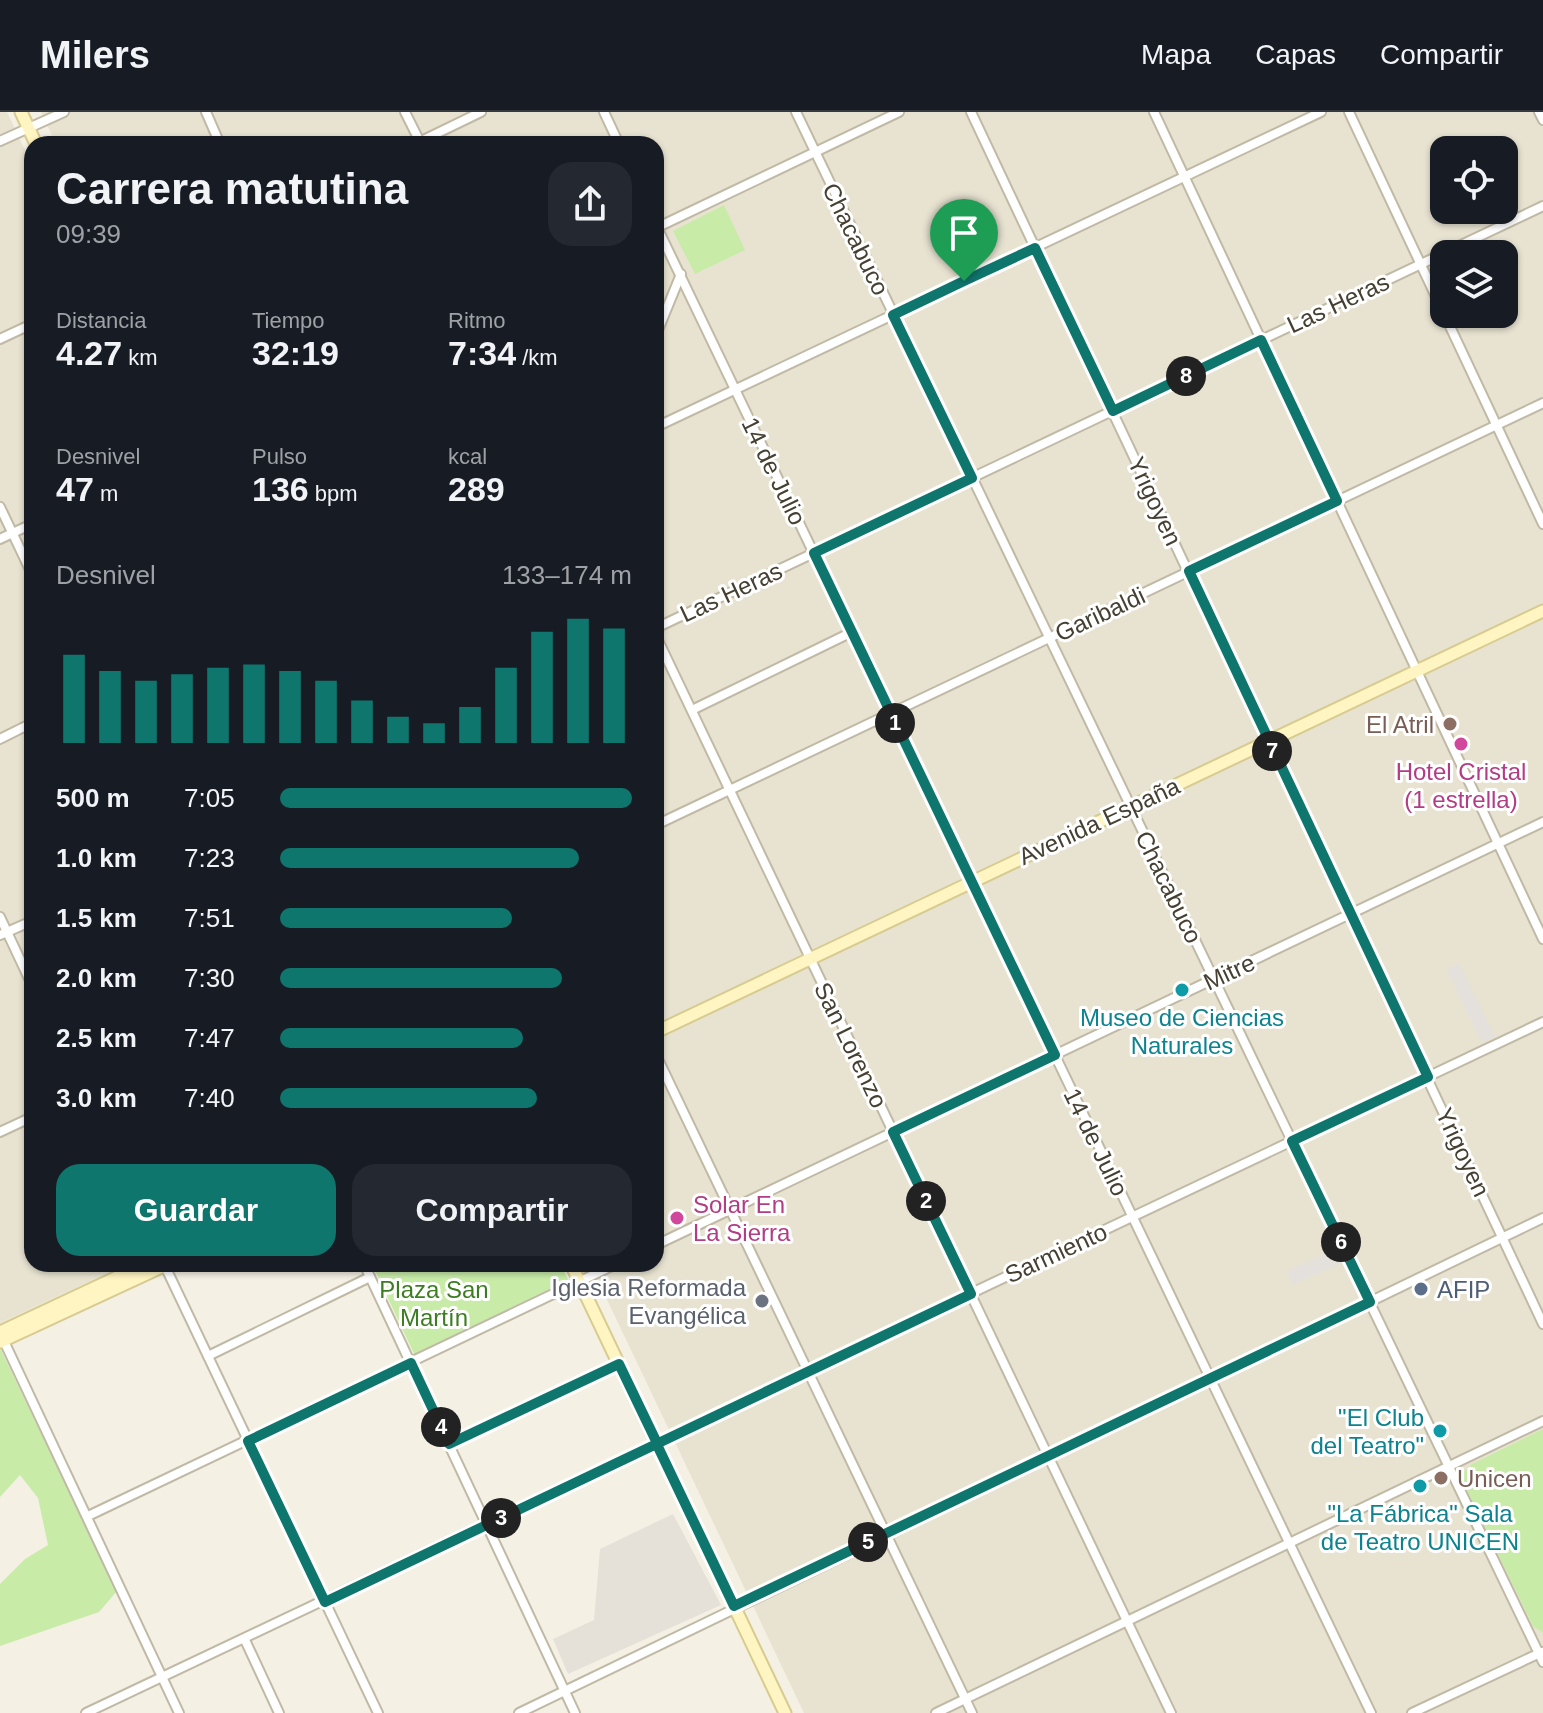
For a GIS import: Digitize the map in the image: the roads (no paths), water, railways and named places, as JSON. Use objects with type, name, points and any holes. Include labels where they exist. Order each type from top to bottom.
[{"type":"main road","points":[[21,112],[32,136]]},
{"type":"main road","name":"Avenida España","points":[[664,1028],[1543,611]]},
{"type":"main road","points":[[1,1337],[129,1272]]},
{"type":"main road","points":[[1,1337],[149,1272]]},
{"type":"main road","points":[[575,1272],[785,1713]]},
{"type":"street","points":[[0,141],[64,112]]},
{"type":"street","points":[[206,112],[216,136]]},
{"type":"street","points":[[405,112],[415,136]]},
{"type":"street","points":[[432,136],[481,112]]},
{"type":"street","points":[[604,112],[615,136]]},
{"type":"street","name":"Chacabuco","points":[[796,112],[1542,1656]]},
{"type":"street","points":[[664,223],[899,112]]},
{"type":"street","name":"Yrigoyen","points":[[971,112],[1543,1324]]},
{"type":"street","points":[[1154,112],[1543,939]]},
{"type":"street","points":[[664,423],[1321,112]]},
{"type":"street","points":[[1349,112],[1543,524]]},
{"type":"street","points":[[1539,112],[1543,120]]},
{"type":"street","name":"Las Heras","points":[[664,624],[1543,206]]},
{"type":"street","name":"14 de Julio","points":[[664,242],[1371,1713]]},
{"type":"street","points":[[664,315],[681,274]]},
{"type":"street","points":[[0,339],[24,328]]},
{"type":"street","name":"Garibaldi","points":[[664,821],[1543,403]]},
{"type":"street","points":[[0,507],[24,558]]},
{"type":"street","points":[[0,539],[24,528]]},
{"type":"street","points":[[692,710],[852,632]]},
{"type":"street","name":"San Lorenzo","points":[[664,652],[1171,1713]]},
{"type":"street","points":[[0,739],[24,727]]},
{"type":"street","name":"Mitre","points":[[664,1241],[1543,822]]},
{"type":"street","points":[[0,917],[4,934],[24,970]]},
{"type":"street","points":[[4,934],[24,925]]},
{"type":"street","name":"Sarmiento","points":[[86,1713],[1543,1022]]},
{"type":"street","points":[[664,1072],[972,1713]]},
{"type":"street","points":[[0,1132],[24,1121]]},
{"type":"street","points":[[519,1713],[734,1606],[1543,1218]]},
{"type":"street","points":[[168,1272],[378,1713]]},
{"type":"street","points":[[368,1272],[575,1713]]},
{"type":"street","points":[[88,1516],[599,1272]]},
{"type":"street","points":[[208,1356],[370,1277]]},
{"type":"street","points":[[1,1337],[179,1713]]},
{"type":"street","points":[[449,1444],[619,1364]]},
{"type":"street","points":[[936,1713],[1543,1421]]},
{"type":"street","points":[[245,1640],[279,1713]]},
{"type":"street","points":[[1412,1713],[1542,1656]]},
{"type":"place","name":"El Atril","points":[[1450,724]]},
{"type":"place","name":"Hotel Cristal (1 estrella)","points":[[1461,744]]},
{"type":"place","name":"Museo de Ciencias Naturales","points":[[1182,990]]},
{"type":"place","name":"Solar En La Sierra","points":[[677,1218]]},
{"type":"place","name":"AFIP","points":[[1421,1289]]},
{"type":"place","name":"Iglesia Reformada Evangélica","points":[[762,1301]]},
{"type":"place","name":"\"El Club del Teatro\"","points":[[1440,1431]]},
{"type":"place","name":"Unicen","points":[[1441,1478]]},
{"type":"place","name":"\"La Fábrica\" Sala de Teatro UNICEN","points":[[1420,1486]]},
{"type":"park label","name":"Plaza San Martín","points":[[434,1303]]}]
